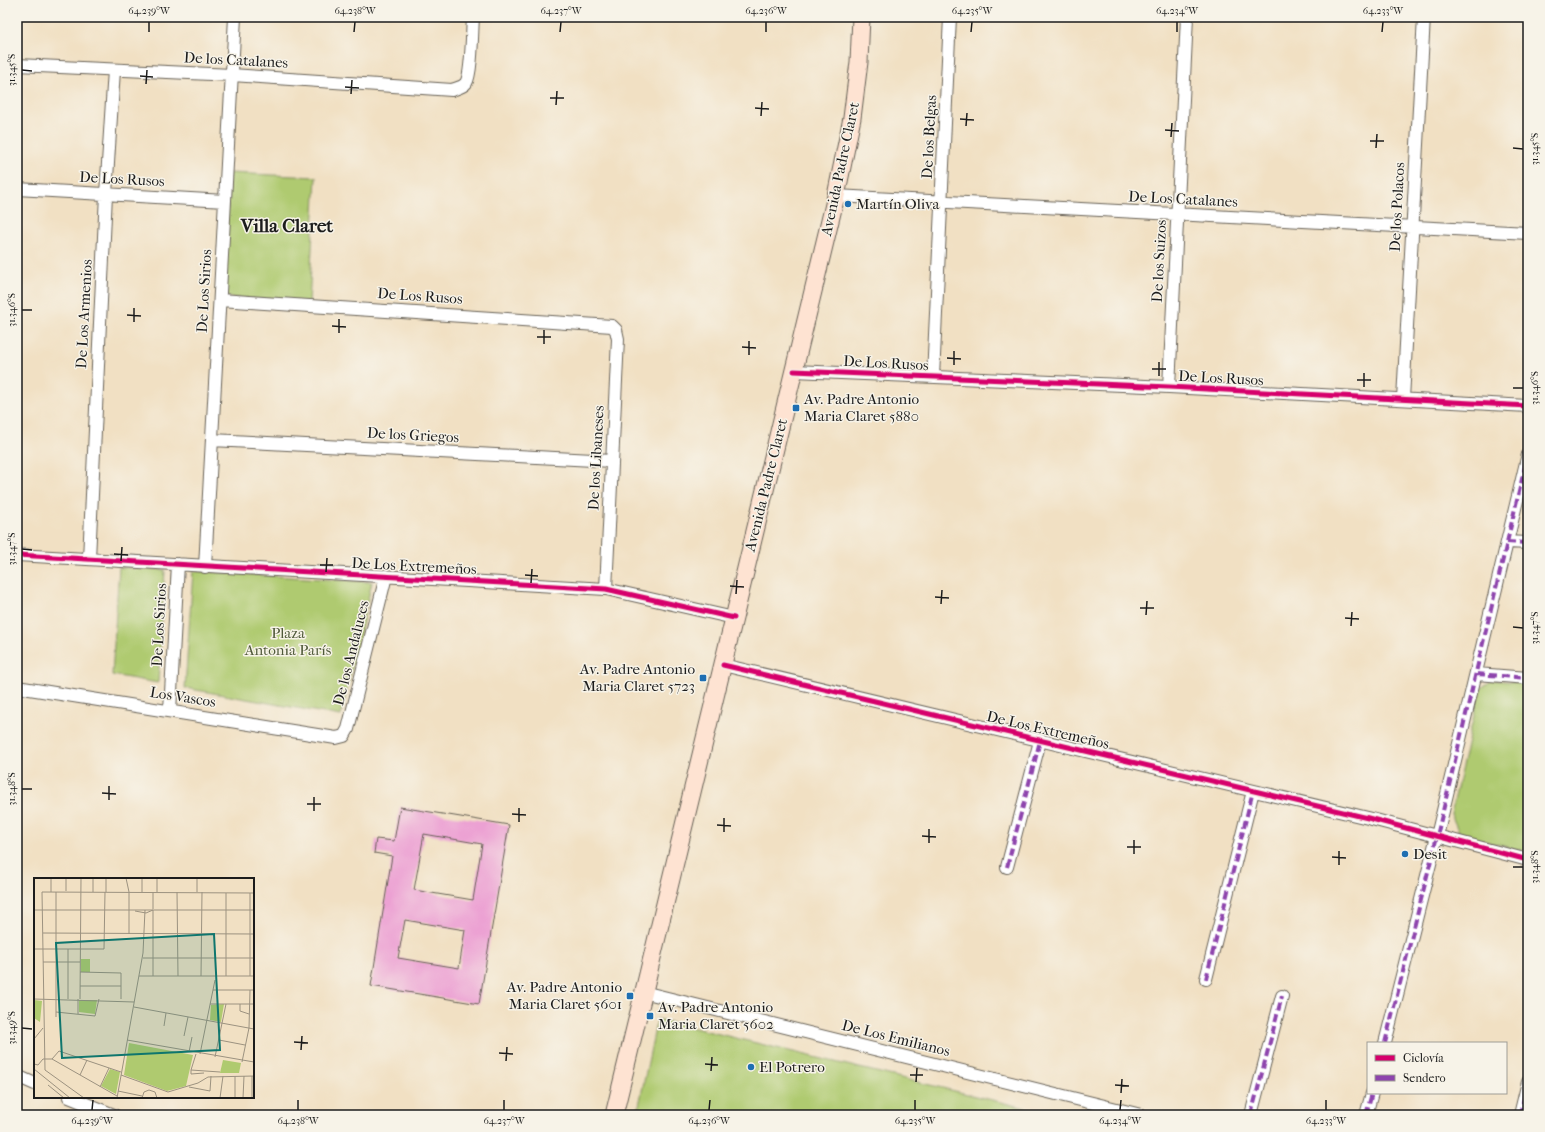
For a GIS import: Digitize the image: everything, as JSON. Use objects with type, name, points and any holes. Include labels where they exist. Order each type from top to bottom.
[{"type":"main road","name":"Avenida Padre Claret","points":[[643,992],[836,196],[852,118],[859,62],[861,17]]},
{"type":"main road","points":[[614,1115],[643,992]]},
{"type":"street","name":"De Los Sirios","points":[[205,567],[235,17]]},
{"type":"street","name":"De los Catalanes","points":[[17,65],[232,76],[452,90],[460,88],[466,82],[469,73],[473,17]]},
{"type":"street","name":"De los Belgas","points":[[933,377],[950,17]]},
{"type":"street","name":"De los Suizos","points":[[1169,387],[1187,17]]},
{"type":"street","name":"De los Polacos","points":[[1403,399],[1424,17]]},
{"type":"street","name":"De Los Armenios","points":[[89,559],[106,194],[114,70]]},
{"type":"street","name":"De Los Rusos","points":[[17,189],[225,201]]},
{"type":"street","name":"De Los Catalanes","points":[[836,196],[1528,233]]},
{"type":"street","name":"De Los Rusos","points":[[220,300],[602,324],[612,326],[616,330]]},
{"type":"street","name":"De los Libaneses","points":[[606,589],[618,339],[616,330]]},
{"type":"street","name":"De Los Rusos","points":[[794,371],[1169,387],[1528,406]]},
{"type":"street","name":"De los Griegos","points":[[212,440],[612,461]]},
{"type":"street","points":[[1385,1042],[1477,674],[1528,454]]},
{"type":"street","points":[[1507,542],[1528,543]]},
{"type":"street","name":"De Los Extremeños","points":[[17,555],[606,589],[734,618]]},
{"type":"street","name":"De Los Sirios","points":[[170,711],[178,564]]},
{"type":"street","name":"De los Andaluces","points":[[344,736],[348,729],[386,576]]},
{"type":"street","name":"De Los Extremeños","points":[[723,665],[1368,818],[1528,860]]},
{"type":"street","points":[[1477,674],[1528,678]]},
{"type":"street","name":"Los Vascos","points":[[17,687],[336,738],[344,736]]},
{"type":"street","points":[[1007,867],[1040,741]]},
{"type":"street","points":[[1206,979],[1253,791]]},
{"type":"street","name":"De Los Emilianos","points":[[643,992],[1141,1115]]},
{"type":"street","points":[[1251,1115],[1282,996]]},
{"type":"street","points":[[17,1076],[34,1084]]},
{"type":"street","points":[[1520,1115],[1528,1082]]},
{"type":"street","points":[[1366,1115],[1372,1094]]},
{"type":"street","points":[[72,1098],[114,1115]]},
{"type":"green space","points":[[229,173],[316,177],[309,303],[224,297]]},
{"type":"green space","points":[[119,567],[165,570],[158,683],[112,675]]},
{"type":"green space","name":"Plaza Antonia París","points":[[193,571],[372,582],[341,716],[185,688]]},
{"type":"green space","points":[[1492,680],[1528,683],[1528,852],[1460,835],[1451,814],[1480,689]]},
{"type":"green space","name":"El Potrero","points":[[657,1019],[1054,1115],[637,1115]]},
{"type":"building","points":[[400,807],[509,825],[479,1004],[371,986],[392,856],[374,853],[376,839],[394,841]],"holes":[[[424,834],[482,844],[473,900],[414,890]],[[405,920],[465,930],[459,968],[398,958]]]},
{"type":"marked path","points":[[1385,1042],[1437,836],[1528,454]]},
{"type":"marked path","points":[[1507,542],[1528,543]]},
{"type":"marked path","points":[[1477,674],[1528,678]]},
{"type":"marked path","points":[[1007,867],[1040,741]]},
{"type":"marked path","points":[[1206,979],[1253,791]]},
{"type":"marked path","points":[[1251,1115],[1282,996]]},
{"type":"marked path","points":[[1520,1115],[1528,1082]]},
{"type":"marked path","points":[[1366,1115],[1372,1094]]},
{"type":"cycle path","points":[[794,371],[1169,387],[1528,406]]},
{"type":"cycle path","points":[[17,555],[606,589],[734,618]]},
{"type":"cycle path","points":[[723,665],[1368,818],[1528,860]]},
{"type":"place","name":"Martín Oliva","points":[[848,204]]},
{"type":"place","name":"Av. Padre Antonio Maria Claret 5880","points":[[796,408]]},
{"type":"place","name":"Av. Padre Antonio Maria Claret 5723","points":[[703,678]]},
{"type":"place","name":"Desit","points":[[1405,854]]},
{"type":"place","name":"Av. Padre Antonio Maria Claret 5601","points":[[630,996]]},
{"type":"place","name":"Av. Padre Antonio Maria Claret 5602","points":[[650,1016]]},
{"type":"place","name":"El Potrero","points":[[751,1067]]},
{"type":"district","name":"Villa Claret","points":[[287,225]]}]
